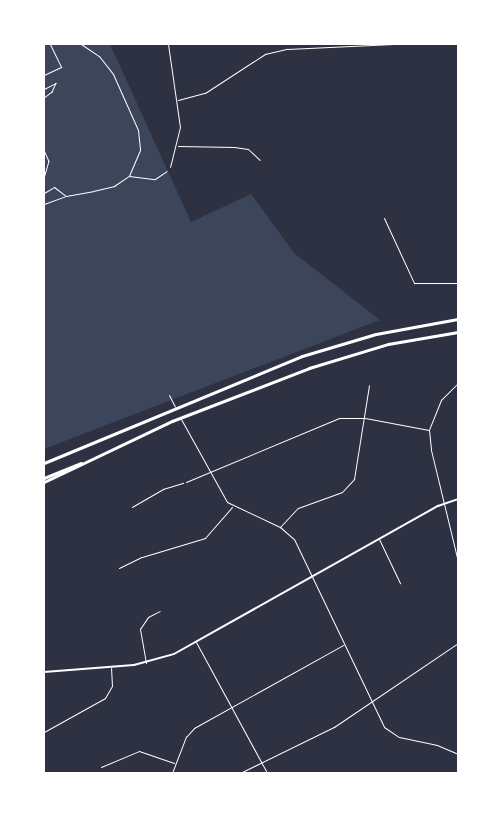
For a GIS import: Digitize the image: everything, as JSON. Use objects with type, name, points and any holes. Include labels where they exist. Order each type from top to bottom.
[{"type":"highway","points":[[44,462],[168,414],[342,342],[458,319]]},
{"type":"highway","points":[[44,482],[188,414],[355,353],[458,332]]},
{"type":"highway","points":[[44,478],[100,455]]},
{"type":"street","points":[[81,44],[96,54],[113,74],[138,130],[140,150],[129,176]]},
{"type":"street","points":[[168,44],[178,100],[180,127],[177,146],[170,167]]},
{"type":"street","points":[[178,100],[205,93],[265,54],[287,49],[394,44]]},
{"type":"street","points":[[177,146],[248,149],[260,160]]},
{"type":"street","points":[[44,204],[66,196],[109,188],[129,176],[155,178],[167,171]]},
{"type":"street","points":[[44,193],[56,187],[66,196]]},
{"type":"street","points":[[384,218],[414,283],[458,283]]},
{"type":"street","points":[[458,383],[441,400],[429,430],[458,562]]},
{"type":"street","points":[[280,526],[298,508],[339,493],[350,486],[358,471],[369,385]]},
{"type":"street","points":[[169,395],[208,473],[232,507],[280,526],[294,539],[369,702],[384,727],[395,736],[458,754]]},
{"type":"street","points":[[186,482],[338,418],[365,418],[429,430]]},
{"type":"street","points":[[44,672],[110,668],[146,663],[196,642],[444,502],[458,499]]},
{"type":"street","points":[[119,568],[142,557],[205,538],[232,507]]},
{"type":"street","points":[[379,539],[400,583]]},
{"type":"street","points":[[146,663],[140,629],[148,617],[160,611]]},
{"type":"street","points":[[196,642],[267,773]]},
{"type":"street","points":[[240,773],[334,726],[458,643]]},
{"type":"street","points":[[172,773],[175,763],[194,728],[343,644]]},
{"type":"street","points":[[44,732],[105,698],[112,686],[110,668]]},
{"type":"street","points":[[101,767],[139,752],[175,763]]},
{"type":"path","points":[[44,75],[61,68],[50,44]]},
{"type":"path","points":[[44,89],[56,83],[52,92],[44,98]]},
{"type":"path","points":[[44,151],[48,154],[44,179]]},
{"type":"path","points":[[132,507],[163,489],[186,482]]},
{"type":"shaded area","points":[[44,44],[110,44],[191,222],[251,194],[294,253],[380,320],[44,449]]}]
